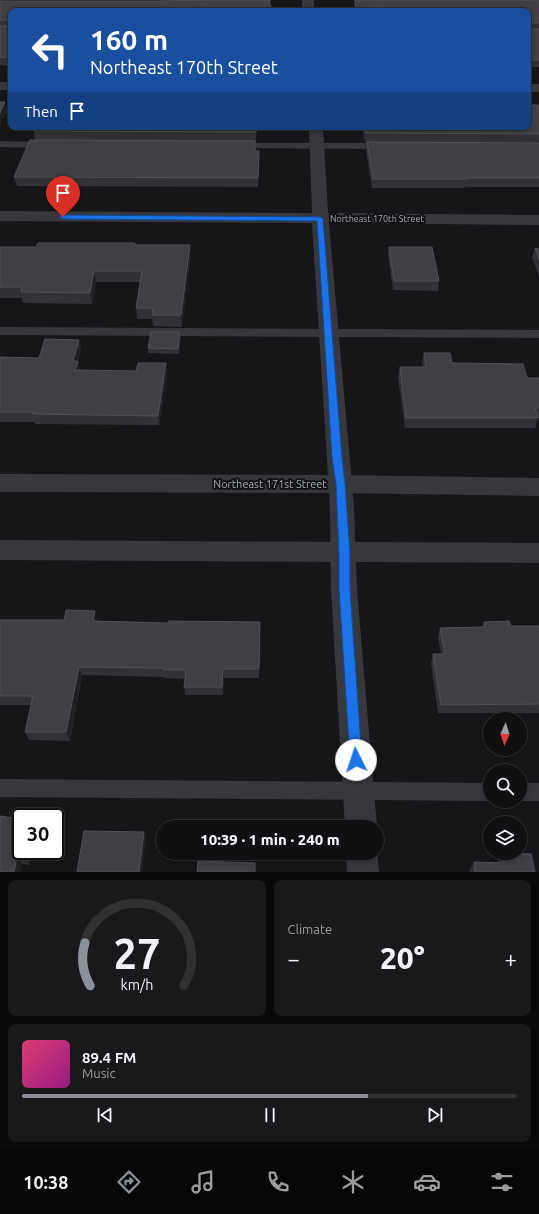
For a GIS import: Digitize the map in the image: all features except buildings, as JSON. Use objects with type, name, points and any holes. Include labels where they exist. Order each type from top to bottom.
[{"type":"street","points":[[316,136],[320,219],[340,484],[344,552],[344,589],[360,820]]},
{"type":"street","name":"Northeast 170th Street","points":[[0,216],[539,220]]},
{"type":"street","name":"Northeast 171st Street","points":[[0,483],[340,484],[539,487]]},
{"type":"street","points":[[0,550],[539,553]]},
{"type":"street","points":[[362,860],[363,872]]},
{"type":"lane","points":[[231,146],[316,136],[397,146]]},
{"type":"lane","points":[[0,144],[56,145]]},
{"type":"lane","points":[[0,331],[539,334]]},
{"type":"lane","points":[[0,788],[483,792]]},
{"type":"lane","points":[[527,792],[539,792]]},
{"type":"route","points":[[63,217],[320,219],[340,484],[344,552],[344,589],[356,760]]}]
